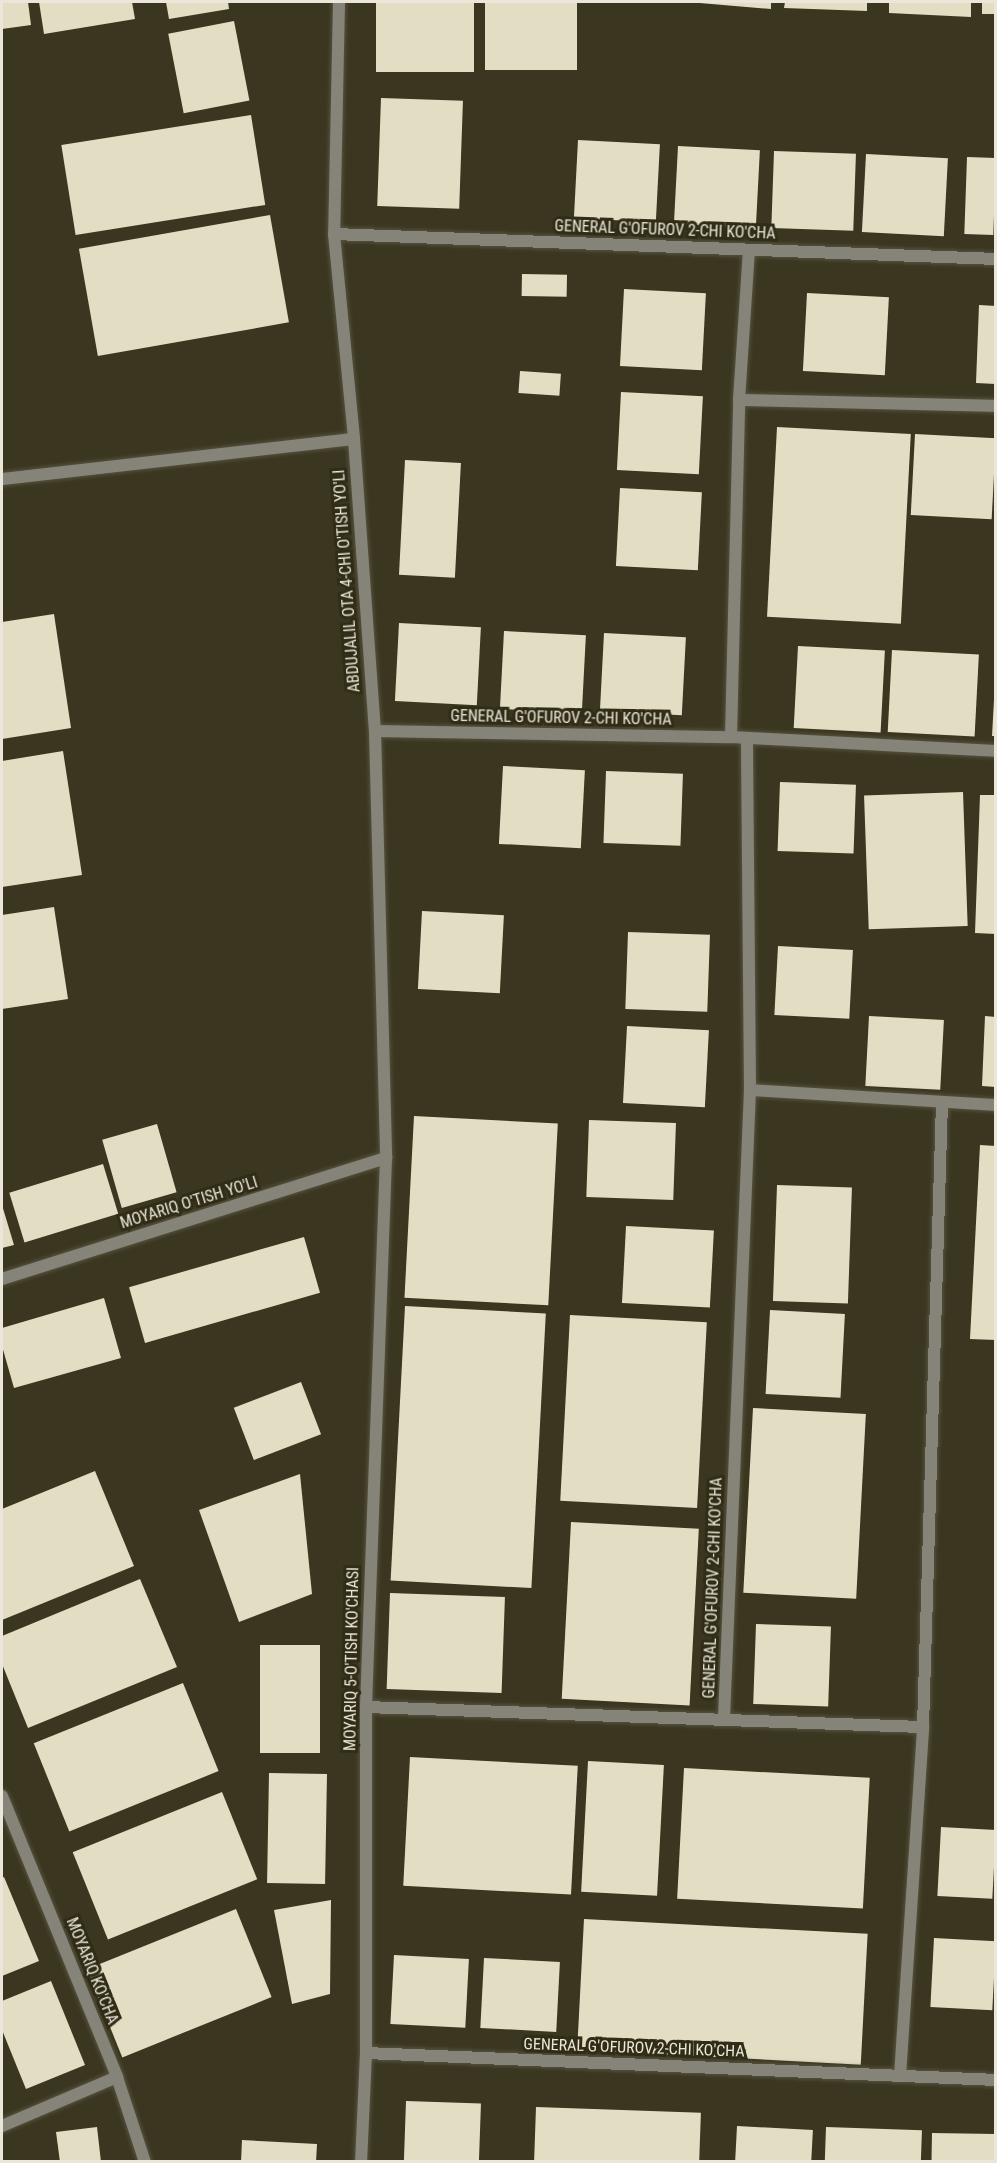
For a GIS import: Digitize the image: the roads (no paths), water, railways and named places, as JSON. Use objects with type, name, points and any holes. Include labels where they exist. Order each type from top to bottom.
[{"type":"street","name":"ABDUJALIL OTA 4-CHI O'TISH YO'LI","points":[[339,2],[334,234],[354,439],[375,731],[386,1158]]},
{"type":"street","name":"GENERAL G'OFUROV 2-CHI KO'CHA","points":[[334,234],[996,259]]},
{"type":"street","points":[[731,737],[739,400],[749,250]]},
{"type":"street","points":[[739,400],[996,406]]},
{"type":"street","points":[[2,479],[354,439]]},
{"type":"street","name":"GENERAL G'OFUROV 2-CHI KO'CHA","points":[[375,731],[731,737],[996,751]]},
{"type":"street","name":"GENERAL G'OFUROV 2-CHI KO'CHA","points":[[747,738],[750,1090],[724,1718],[923,1727]]},
{"type":"street","points":[[750,1090],[996,1105]]},
{"type":"street","points":[[900,2076],[923,1727],[942,1102]]},
{"type":"street","name":"MOYARIQ O'TISH YO'LI","points":[[2,1279],[386,1158]]},
{"type":"street","name":"MOYARIQ 5-O'TISH KO'CHASI","points":[[361,2162],[366,2053],[366,1707],[386,1158]]},
{"type":"street","points":[[366,1707],[724,1718]]},
{"type":"street","name":"MOYARIQ KO'CHA","points":[[2,1796],[117,2077],[146,2162]]},
{"type":"street","name":"GENERAL G'OFUROV 2-CHI KO'CHA","points":[[366,2053],[996,2080]]},
{"type":"street","points":[[2,2126],[117,2077]]}]
